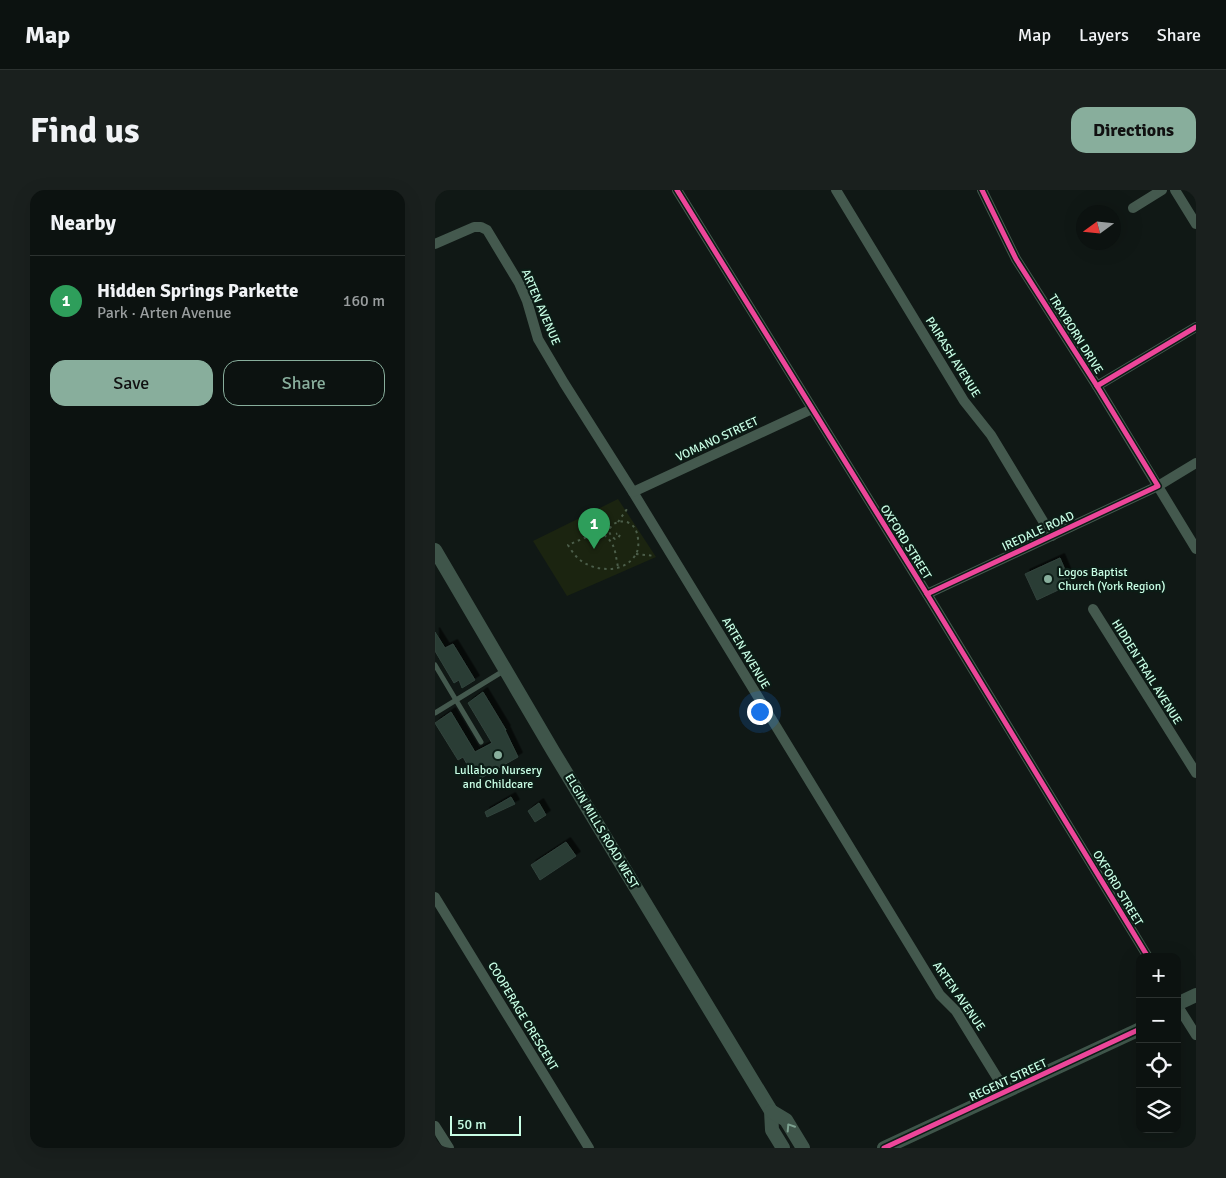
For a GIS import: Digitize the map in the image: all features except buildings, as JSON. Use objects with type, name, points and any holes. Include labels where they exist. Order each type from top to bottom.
[{"type":"main road","name":"ELGIN MILLS ROAD WEST","points":[[435,550],[771,1112],[772,1130],[783,1148]]},
{"type":"main road","points":[[1181,1003],[1196,995]]},
{"type":"main road","name":"REGENT STREET","points":[[884,1148],[1136,1030]]},
{"type":"main road","name":"ELGIN MILLS ROAD WEST","points":[[771,1112],[786,1120],[803,1148]]},
{"type":"street","name":"OXFORD STREET","points":[[677,190],[927,594],[1146,953]]},
{"type":"street","name":"PAIRASH AVENUE","points":[[836,190],[964,401],[991,435],[1052,536]]},
{"type":"street","name":"TRAYBORN DRIVE","points":[[982,190],[1017,259],[1196,549]]},
{"type":"street","points":[[1133,208],[1162,190]]},
{"type":"street","points":[[1175,190],[1196,224]]},
{"type":"street","name":"ARTEN AVENUE","points":[[435,244],[474,227],[481,227],[487,230],[519,282],[538,339],[564,383],[633,492],[940,995],[956,1010],[1006,1092]]},
{"type":"street","points":[[1097,386],[1196,327]]},
{"type":"street","name":"VOMANO STREET","points":[[633,492],[812,409]]},
{"type":"street","name":"IREDALE ROAD","points":[[927,594],[1158,486],[1196,463]]},
{"type":"street","name":"HIDDEN TRAIL AVENUE","points":[[1093,609],[1194,767]]},
{"type":"street","name":"COOPERAGE CRESCENT","points":[[435,897],[589,1148]]},
{"type":"street","points":[[1181,1011],[1196,1035]]},
{"type":"street","points":[[435,1126],[449,1148]]},
{"type":"lane","points":[[435,665],[481,742]]},
{"type":"lane","points":[[435,714],[505,670]]},
{"type":"path","points":[[618,522],[627,509]]},
{"type":"path","points":[[615,522],[618,522],[629,523],[635,528],[638,536],[636,554],[624,566],[601,568],[590,566],[580,560],[568,545],[610,527],[615,522]]},
{"type":"path","points":[[610,527],[609,533],[611,537],[618,538],[620,535],[619,533],[616,534]]},
{"type":"path","points":[[599,531],[613,543],[618,567]]},
{"type":"path","points":[[636,554],[655,556]]},
{"type":"green space","points":[[618,499],[656,557],[567,596],[533,541]]},
{"type":"cycle path","points":[[677,190],[927,594],[1146,953]]},
{"type":"cycle path","points":[[927,594],[1158,486],[1016,259],[982,190]]},
{"type":"cycle path","points":[[1097,386],[1196,327]]},
{"type":"cycle path","points":[[884,1148],[1136,1031]]},
{"type":"place","name":"Hidden Springs Parkette","points":[[594,549]]},
{"type":"place","name":"Logos Baptist Church (York Region)","points":[[1048,579]]},
{"type":"place","name":"Lullaboo Nursery and Childcare","points":[[498,755]]}]
